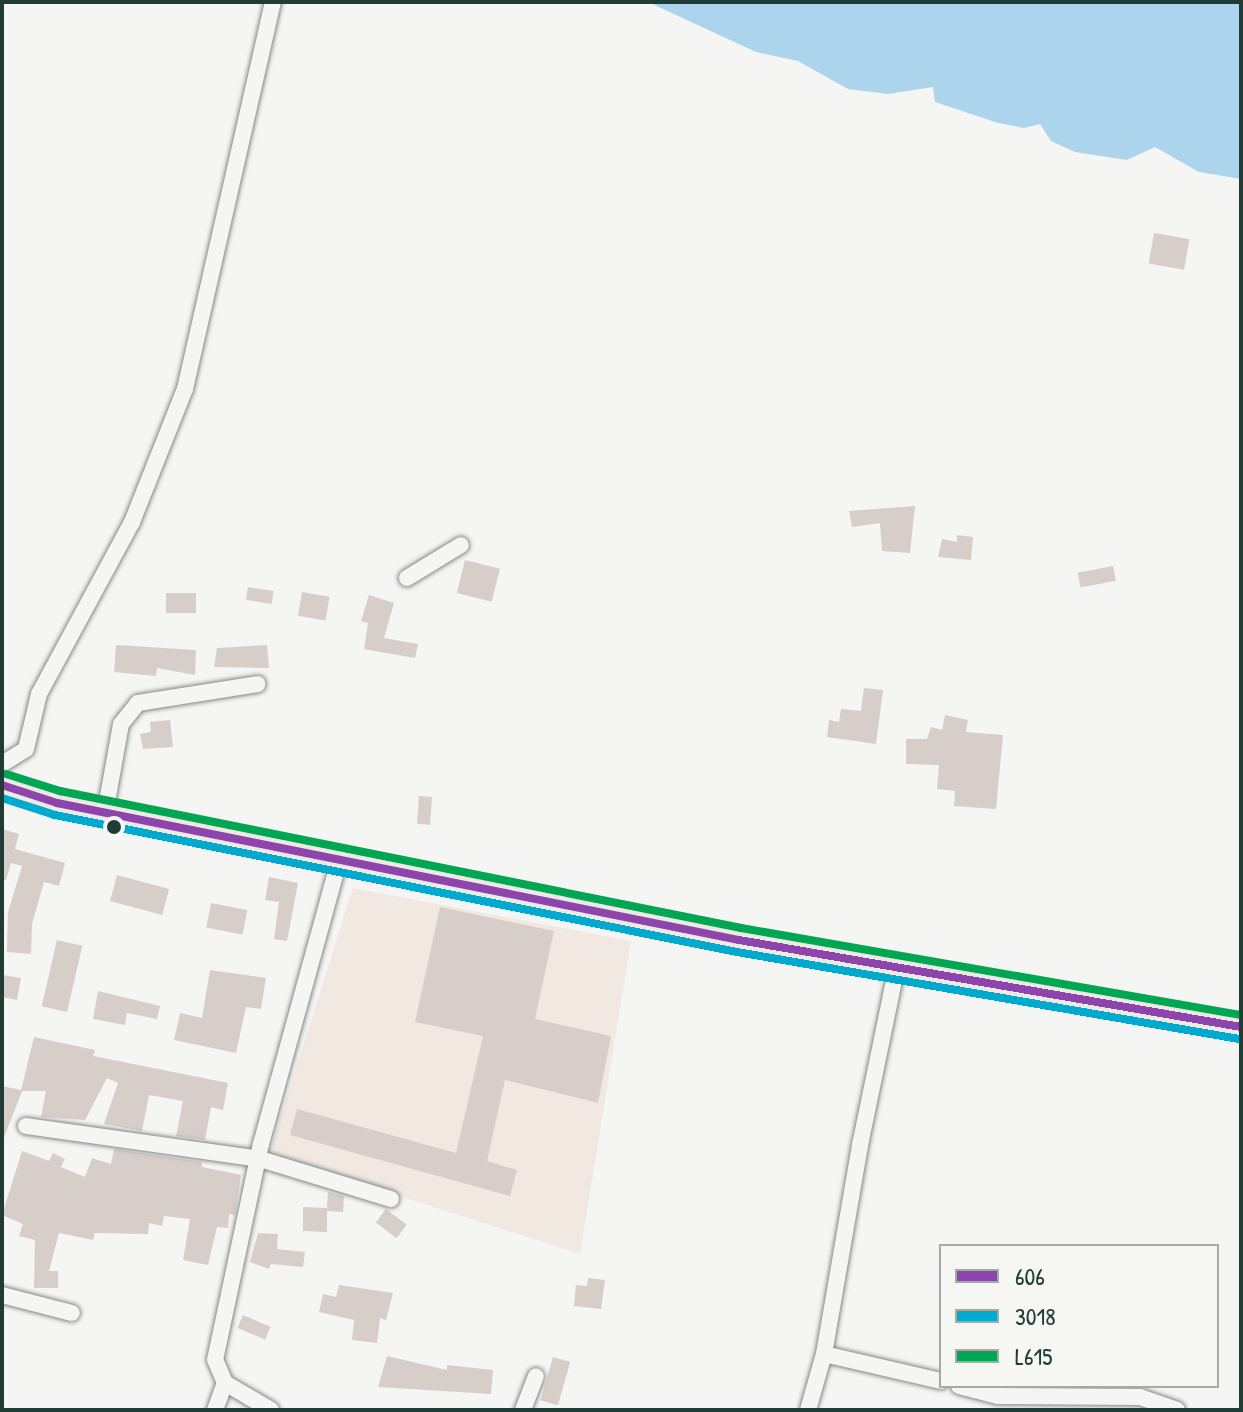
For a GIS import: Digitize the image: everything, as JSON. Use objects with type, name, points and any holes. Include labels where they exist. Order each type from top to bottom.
[{"type":"main road","points":[[2,785],[105,813],[339,860],[897,967],[1241,1027]]},
{"type":"street","points":[[2,764],[26,749],[39,694],[132,522],[185,389],[273,2]]},
{"type":"street","points":[[407,578],[461,545]]},
{"type":"street","points":[[105,813],[121,724],[138,703],[258,684]]},
{"type":"street","points":[[271,1410],[225,1383],[215,1360],[260,1159],[339,860]]},
{"type":"street","points":[[808,1410],[824,1354],[860,1145],[897,967]]},
{"type":"street","points":[[26,1126],[260,1159],[391,1199]]},
{"type":"street","points":[[2,1295],[72,1313]]},
{"type":"street","points":[[824,1354],[939,1381]]},
{"type":"street","points":[[523,1410],[536,1376]]},
{"type":"street","points":[[215,1410],[225,1383]]},
{"type":"street","points":[[967,1388],[998,1396],[1091,1403],[1140,1397],[1177,1410]]},
{"type":"shaded area","points":[[353,888],[631,941],[580,1254],[269,1154]]},
{"type":"water","points":[[648,2],[1241,2],[1241,179],[1199,172],[1155,147],[1127,160],[1075,152],[1051,141],[1040,124],[1024,128],[998,123],[935,102],[933,87],[888,94],[848,89],[798,61],[756,52]]},
{"type":"building","points":[[1154,233],[1189,239],[1184,270],[1149,264]]},
{"type":"building","points":[[915,506],[910,553],[882,551],[880,523],[852,527],[849,511]]},
{"type":"building","points":[[957,535],[973,537],[971,560],[938,557],[942,539],[957,542]]},
{"type":"building","points":[[465,560],[500,569],[492,602],[457,593]]},
{"type":"building","points":[[1113,566],[1116,581],[1081,588],[1078,573]]},
{"type":"building","points":[[248,587],[274,591],[272,604],[246,600]]},
{"type":"building","points":[[302,592],[330,597],[325,620],[298,616]]},
{"type":"building","points":[[166,593],[196,593],[196,613],[166,613]]},
{"type":"building","points":[[369,595],[394,603],[384,638],[418,644],[415,658],[364,649],[368,623],[361,621]]},
{"type":"building","points":[[116,645],[196,650],[195,675],[157,668],[156,676],[114,672]]},
{"type":"building","points":[[267,645],[269,668],[214,667],[217,648]]},
{"type":"building","points":[[864,688],[883,690],[876,744],[827,737],[829,720],[839,722],[841,709],[861,711]]},
{"type":"building","points":[[945,715],[968,720],[966,732],[1003,735],[996,809],[954,806],[955,791],[937,789],[939,765],[906,764],[906,739],[927,739],[931,727],[942,730]]},
{"type":"building","points":[[170,720],[173,747],[143,749],[140,734],[151,732],[150,722]]},
{"type":"building","points":[[419,796],[432,797],[430,825],[417,824]]},
{"type":"building","points":[[2,829],[19,834],[15,849],[65,863],[59,886],[44,882],[32,924],[31,954],[7,952],[8,912],[22,866],[11,863],[6,880],[2,880]]},
{"type":"building","points":[[117,875],[169,889],[162,915],[110,901]]},
{"type":"building","points":[[269,877],[298,883],[287,941],[274,939],[279,902],[265,900]]},
{"type":"building","points":[[211,903],[247,910],[243,935],[206,928]]},
{"type":"building","points":[[440,907],[554,931],[535,1019],[611,1036],[598,1103],[505,1080],[487,1161],[517,1170],[510,1196],[290,1135],[297,1109],[456,1153],[483,1036],[415,1022]]},
{"type":"building","points":[[57,940],[82,946],[67,1012],[42,1006]]},
{"type":"building","points":[[210,970],[266,978],[261,1009],[246,1007],[236,1053],[174,1040],[180,1013],[202,1018]]},
{"type":"building","points":[[3,975],[21,978],[17,1000],[2,997]]},
{"type":"building","points":[[98,991],[160,1006],[157,1019],[127,1013],[125,1025],[93,1019]]},
{"type":"building","points":[[34,1037],[95,1050],[93,1056],[228,1083],[223,1110],[211,1107],[205,1140],[176,1136],[183,1101],[149,1095],[142,1131],[104,1124],[118,1083],[107,1078],[85,1120],[41,1117],[46,1091],[22,1091],[2,1143],[2,1086],[21,1090]]},
{"type":"building","points":[[114,1149],[202,1162],[202,1167],[241,1175],[235,1215],[229,1214],[228,1228],[217,1227],[208,1265],[183,1260],[190,1219],[164,1216],[162,1226],[149,1223],[148,1234],[95,1233],[93,1240],[59,1233],[49,1271],[58,1271],[58,1288],[34,1288],[35,1240],[19,1236],[23,1224],[2,1215],[22,1151],[49,1161],[53,1153],[65,1159],[61,1167],[85,1177],[92,1158],[111,1164]]},
{"type":"building","points":[[328,1192],[344,1196],[343,1212],[327,1211],[327,1232],[303,1231],[303,1207],[327,1208]]},
{"type":"building","points":[[386,1209],[407,1225],[397,1238],[376,1223]]},
{"type":"building","points":[[258,1233],[278,1234],[277,1249],[305,1252],[303,1267],[271,1264],[269,1269],[250,1262]]},
{"type":"building","points":[[588,1278],[605,1280],[601,1309],[574,1306],[576,1285],[587,1286]]},
{"type":"building","points":[[339,1285],[393,1293],[386,1320],[380,1318],[377,1343],[352,1340],[354,1320],[319,1312],[323,1294],[336,1297]]},
{"type":"building","points":[[243,1315],[271,1327],[265,1340],[238,1328]]},
{"type":"building","points":[[387,1356],[447,1370],[447,1365],[493,1370],[491,1394],[378,1387]]},
{"type":"building","points":[[553,1357],[570,1362],[558,1405],[541,1400]]},
{"type":"transit line","name":"L615","points":[[6,774],[60,791],[741,928],[1241,1015]]},
{"type":"transit line","name":"606","points":[[2,785],[57,803],[739,940],[1241,1027]]},
{"type":"transit line","name":"3018","points":[[2,798],[55,815],[737,952],[1239,1039]]}]
